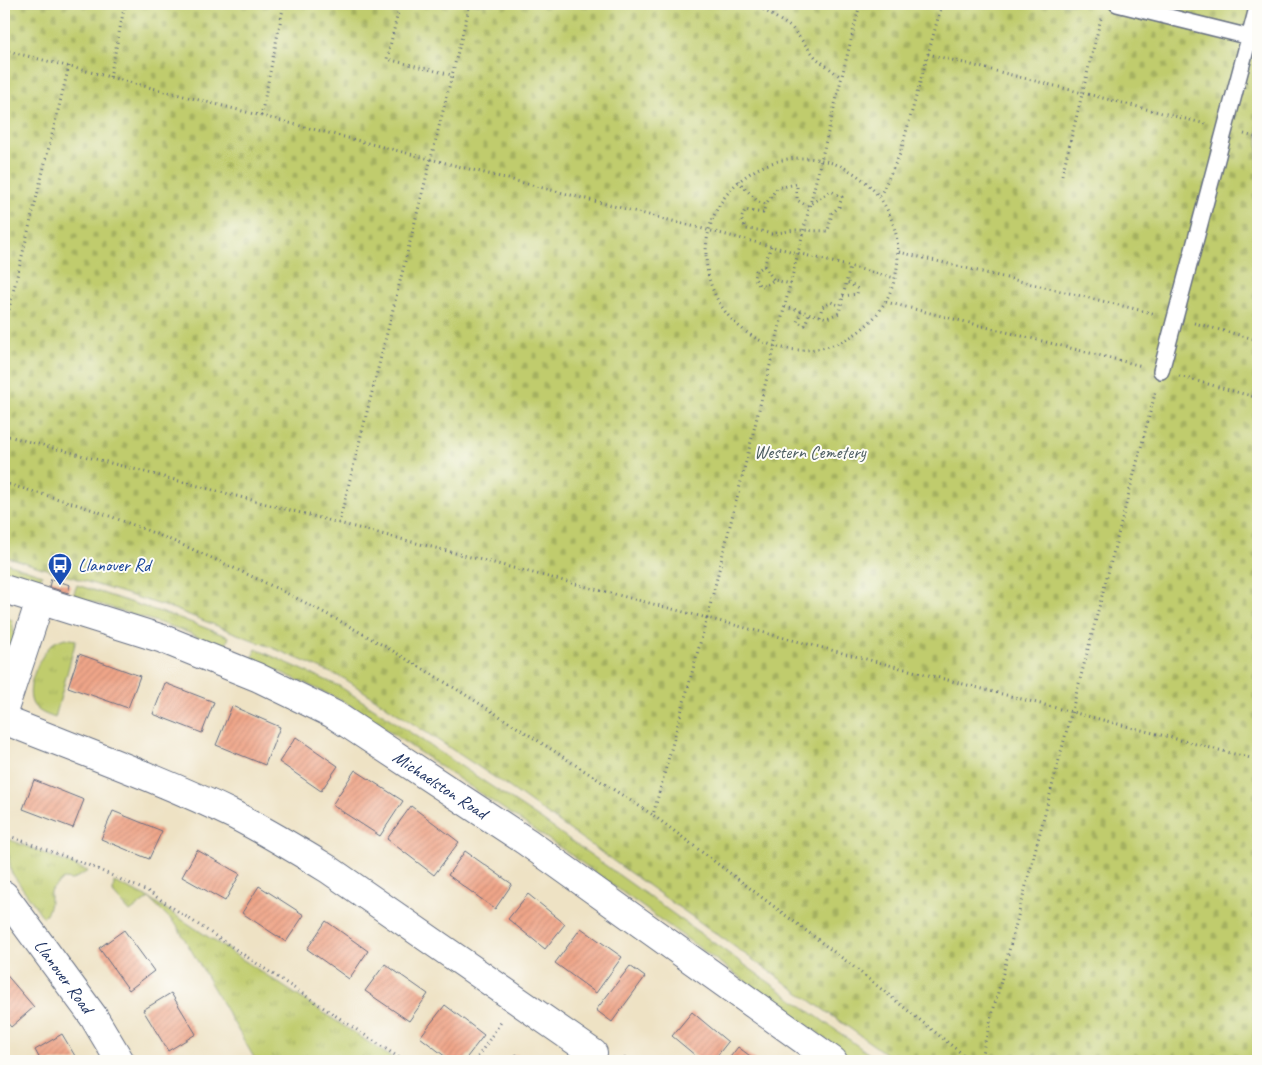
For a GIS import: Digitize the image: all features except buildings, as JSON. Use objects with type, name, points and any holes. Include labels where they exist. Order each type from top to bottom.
[{"type":"street","name":"Michaelston Road","points":[[4,589],[199,653],[257,677],[334,714],[527,842],[833,1061]]},
{"type":"street","points":[[4,709],[40,600]]},
{"type":"street","points":[[4,720],[52,738],[236,816],[328,869],[593,1053]]},
{"type":"street","name":"Llanover Road","points":[[4,895],[93,1016],[120,1061]]},
{"type":"lane","points":[[1117,4],[1254,38]]},
{"type":"lane","points":[[1162,371],[1174,318],[1225,129],[1254,38],[1258,4]]},
{"type":"path","points":[[110,77],[125,4]]},
{"type":"path","points":[[261,116],[284,4]]},
{"type":"path","points":[[400,4],[387,58],[452,75]]},
{"type":"path","points":[[339,523],[470,4]]},
{"type":"path","points":[[755,4],[792,28],[816,58],[841,77]]},
{"type":"path","points":[[653,816],[707,618],[860,4]]},
{"type":"path","points":[[880,196],[900,154],[942,4]]},
{"type":"path","points":[[1062,175],[1103,13]]},
{"type":"path","points":[[4,50],[896,278]]},
{"type":"path","points":[[928,54],[1258,138]]},
{"type":"path","points":[[4,329],[69,66]]},
{"type":"path","points":[[793,158],[823,158],[844,167],[864,179],[880,196],[894,223],[899,252],[896,278],[886,302],[866,328],[838,344],[807,351],[775,347],[748,336],[726,316],[716,299],[711,290],[705,261],[708,230],[718,204],[738,181],[763,165],[793,158]]},
{"type":"path","points":[[738,181],[758,202],[766,204]]},
{"type":"path","points":[[796,184],[797,200],[807,206],[831,191],[842,197],[838,207],[832,213],[828,231],[795,230],[771,234],[746,229],[741,219],[745,210],[763,213],[766,204],[777,188],[796,184]]},
{"type":"path","points":[[771,246],[764,266],[756,271],[754,277],[759,285],[764,286],[774,280]]},
{"type":"path","points":[[899,252],[1258,340]]},
{"type":"path","points":[[764,266],[774,280],[791,284]]},
{"type":"path","points":[[785,307],[827,318],[839,312],[850,267]]},
{"type":"path","points":[[843,296],[857,294],[858,289],[847,282]]},
{"type":"path","points":[[820,316],[822,307],[832,302],[840,306]]},
{"type":"path","points":[[886,302],[1162,371],[1258,398]]},
{"type":"path","points":[[801,311],[797,322],[805,325],[809,313]]},
{"type":"path","points":[[980,1061],[1162,371]]},
{"type":"path","points":[[4,435],[1258,760]]},
{"type":"path","points":[[4,483],[111,516],[251,576],[378,642],[653,816],[850,964],[971,1061]]},
{"type":"path","points":[[4,834],[88,865],[150,892],[404,1061]]},
{"type":"path","points":[[475,1061],[516,999]]},
{"type":"path","points":[[624,1058],[628,1061]]},
{"type":"green space","name":"Western Cemetery","points":[[4,4],[1258,4],[1258,1061],[896,1061],[506,785],[345,679],[174,609],[4,556]]},
{"type":"green space","points":[[4,562],[42,575],[38,585],[4,574]]},
{"type":"green space","points":[[77,585],[182,619],[229,637],[225,648],[179,629],[73,596]]},
{"type":"green space","points":[[4,617],[12,620],[14,639],[11,648],[4,654]]},
{"type":"green space","points":[[65,638],[76,640],[55,718],[41,712],[34,706],[31,700],[31,683],[37,666],[46,650],[54,642]]},
{"type":"green space","points":[[256,649],[339,686],[381,713],[542,820],[879,1061],[856,1061],[564,850],[345,702],[252,659]]},
{"type":"green space","points":[[6,838],[88,871],[72,880],[63,879],[50,891],[49,908],[43,917],[11,872]]},
{"type":"green space","points":[[114,882],[149,898],[130,912],[113,893]]},
{"type":"green space","points":[[149,898],[397,1061],[256,1061],[177,926]]},
{"type":"place","name":"Llanover Rd","points":[[60,586]]}]
